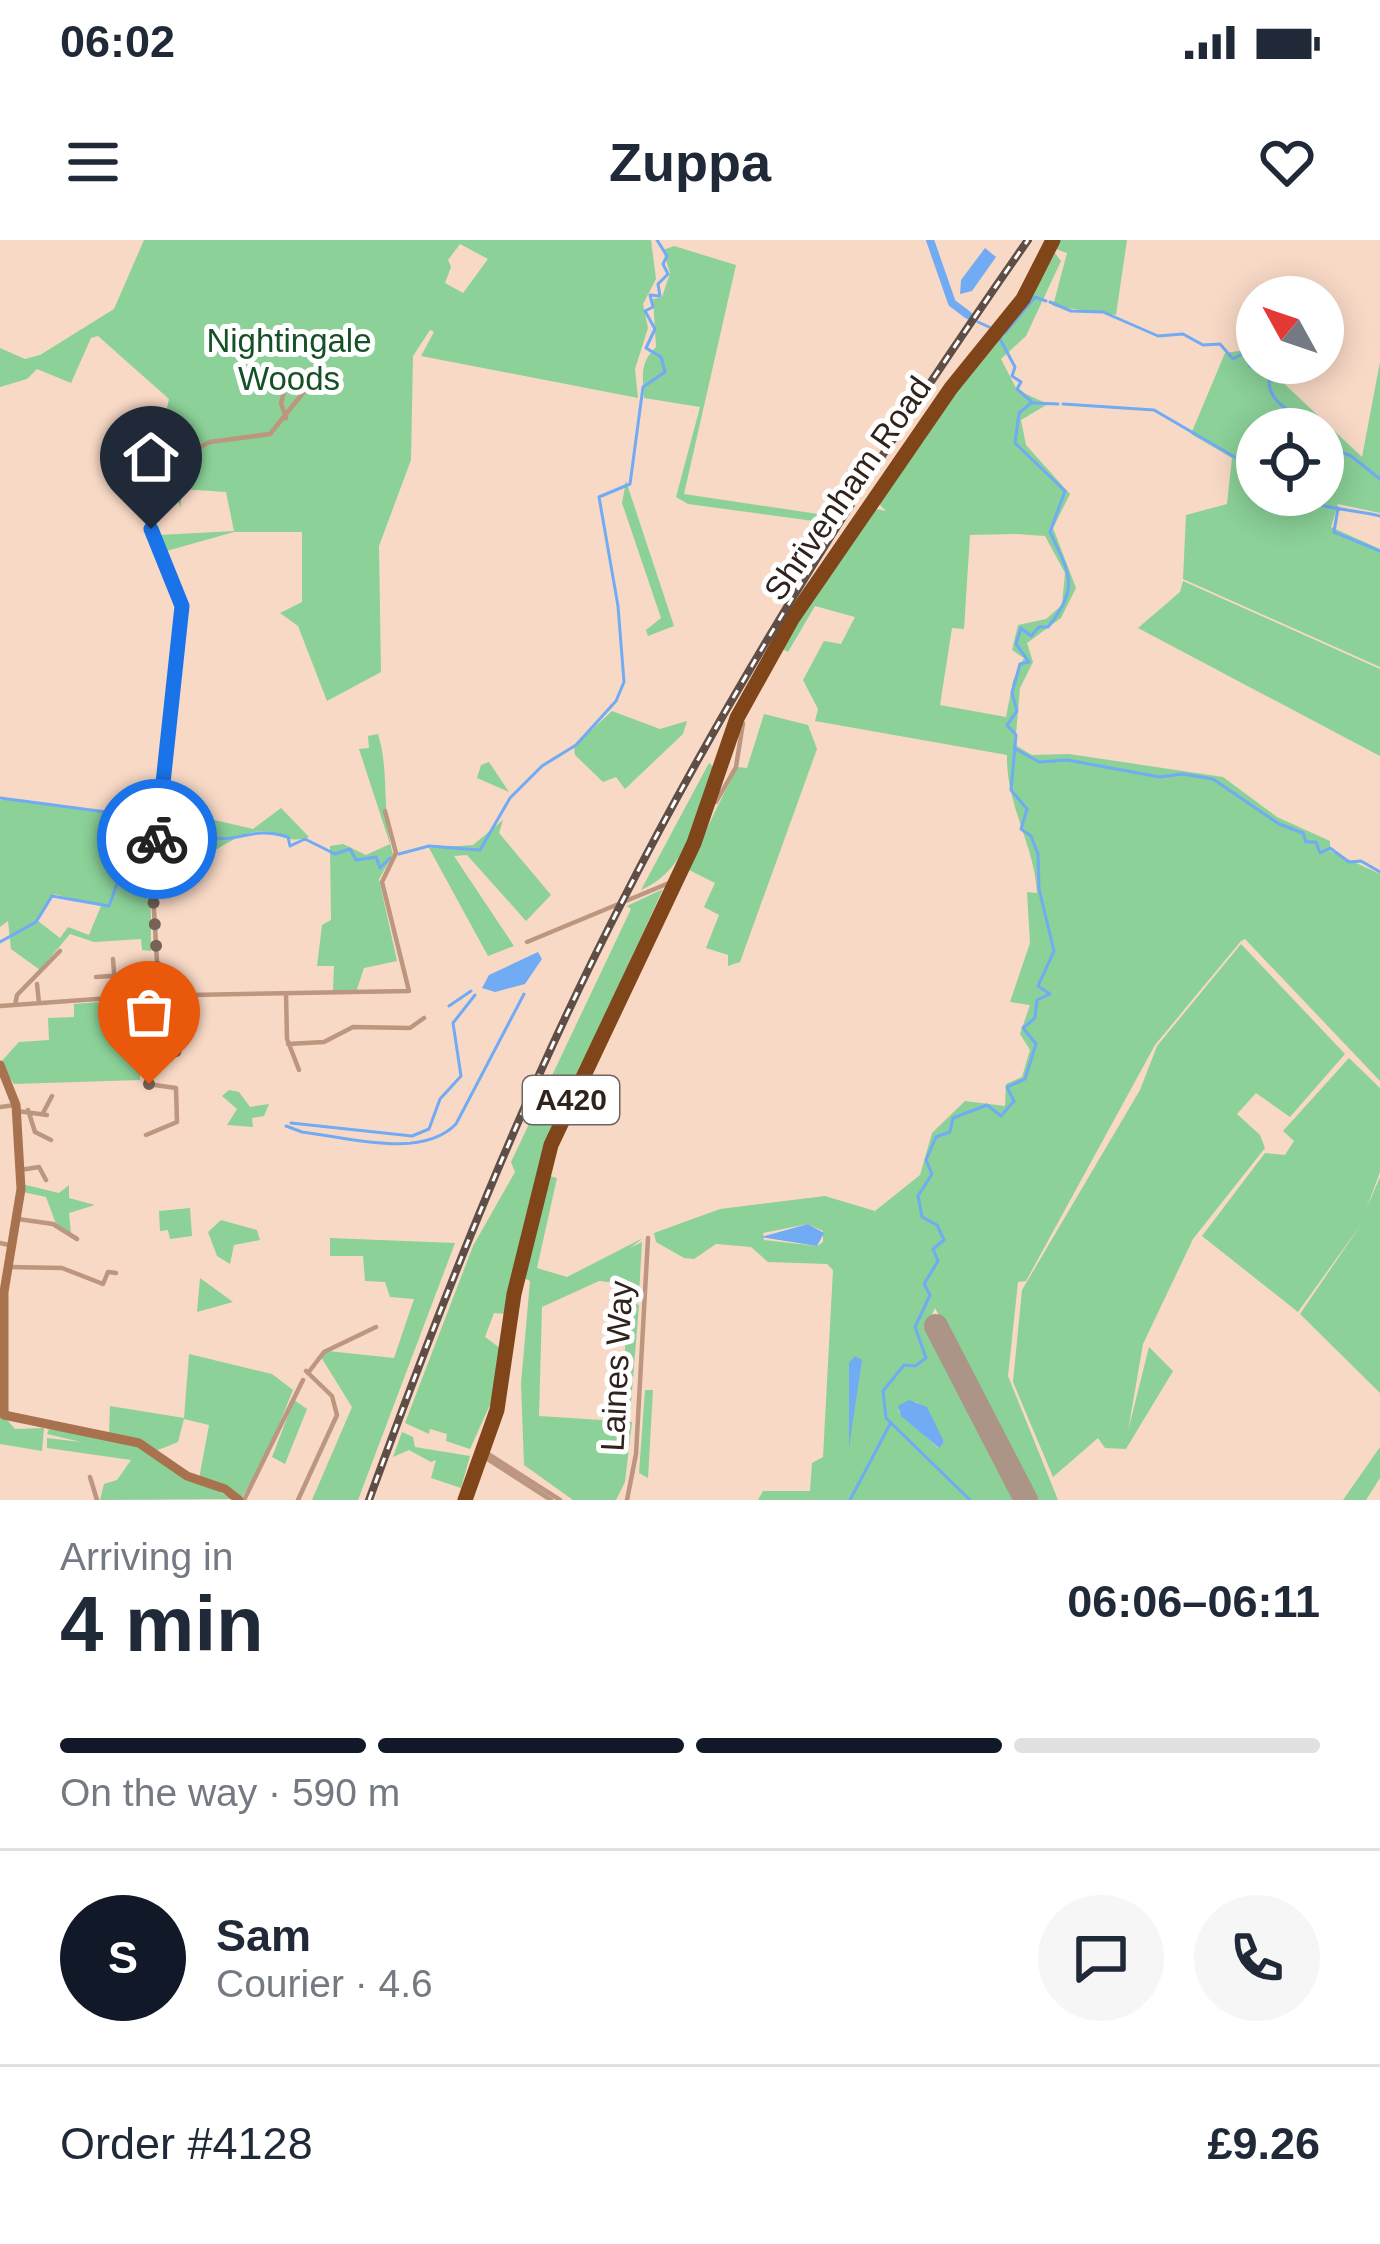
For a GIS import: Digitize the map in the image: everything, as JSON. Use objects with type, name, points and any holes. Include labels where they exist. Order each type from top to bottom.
[{"type":"highway","name":"Shrivenham Road","points":[[463,1500],[496,1412],[514,1294],[551,1145],[706,815],[746,700],[814,586],[1040,274],[1051,240]]},
{"type":"highway","points":[[481,1457],[502,1464]]},
{"type":"street","points":[[286,418],[281,403],[287,381]]},
{"type":"street","points":[[146,1136],[179,1126],[177,1089],[147,1084],[143,1078],[146,1058],[176,1056],[161,996],[156,849],[182,606],[144,513],[192,451],[210,442],[264,437],[286,418],[307,388]]},
{"type":"street","points":[[0,1006],[161,996],[409,991],[382,882],[396,855],[385,811]]},
{"type":"street","points":[[527,942],[674,884]]},
{"type":"street","points":[[15,1005],[16,995],[60,951]]},
{"type":"street","points":[[113,958],[116,998]]},
{"type":"street","points":[[96,977],[137,976]]},
{"type":"street","points":[[37,984],[39,1003]]},
{"type":"street","points":[[286,994],[288,1044],[299,1070]]},
{"type":"street","points":[[288,1044],[324,1042],[353,1027],[410,1028],[424,1018]]},
{"type":"street","points":[[143,1029],[166,1024]]},
{"type":"street","points":[[0,1065],[35,1132],[50,1137]]},
{"type":"street","points":[[0,1107],[45,1114],[48,1098]]},
{"type":"street","points":[[20,1109],[18,1219],[8,1267],[1,1402],[8,1419],[139,1443],[187,1476],[242,1500],[306,1374],[326,1351],[376,1327]]},
{"type":"street","points":[[20,1170],[37,1167],[49,1178]]},
{"type":"street","points":[[18,1219],[53,1224],[75,1236]]},
{"type":"street","name":"Laines Way","points":[[626,1499],[636,1454],[648,1238]]},
{"type":"street","points":[[0,1244],[13,1246]]},
{"type":"street","points":[[8,1267],[29,1263],[69,1269],[91,1283],[103,1284],[108,1272],[116,1273]]},
{"type":"street","points":[[298,1500],[337,1415],[332,1396],[306,1374]]},
{"type":"street","points":[[481,1457],[560,1500]]},
{"type":"street","points":[[502,1464],[551,1500]]},
{"type":"street","points":[[89,1477],[96,1497],[104,1490]]},
{"type":"green space","name":"Nightingale Woods","points":[[144,240],[651,240],[656,279],[643,304],[648,328],[635,369],[638,398],[421,356],[434,332],[430,330],[413,356],[411,460],[379,546],[381,672],[327,701],[298,626],[280,613],[302,602],[302,532],[234,532],[163,552],[159,535],[234,531],[226,492],[181,489],[181,507],[178,502],[164,502],[160,510],[144,509],[169,399],[98,336],[91,338],[71,383],[37,369],[27,379],[0,387],[0,348],[25,359],[40,355],[114,309]],"holes":[[[460,244],[488,259],[463,293],[445,283],[451,267],[448,260]]]},
{"type":"green space","points":[[1058,240],[1127,240],[1116,315],[1053,306],[1067,253],[1056,249]]},
{"type":"green space","points":[[674,246],[736,265],[684,494],[825,515],[821,522],[688,504],[676,497],[700,407],[644,398],[643,377],[644,365],[656,347],[653,299],[662,297],[670,273],[663,250]]},
{"type":"green space","points":[[1055,253],[1061,261],[1026,336],[1001,359],[1017,390],[1048,404],[1021,420],[1026,445],[1070,494],[1053,528],[1076,588],[1061,618],[1027,643],[1033,662],[1020,688],[1015,745],[1032,755],[1069,754],[1223,777],[1277,817],[1330,841],[1330,851],[1380,874],[1380,1081],[1245,939],[1241,941],[1155,1045],[1026,1281],[1018,1282],[1008,1376],[1058,1500],[1021,1500],[931,1327],[931,1319],[941,1319],[935,1308],[927,1325],[1018,1500],[758,1500],[763,1491],[810,1491],[812,1463],[823,1457],[833,1270],[827,1264],[768,1262],[751,1247],[716,1244],[694,1259],[684,1258],[656,1242],[654,1233],[720,1209],[825,1196],[875,1211],[920,1175],[932,1133],[965,1101],[1005,1106],[1006,1084],[1022,1077],[1030,1050],[1020,1034],[1030,1005],[1010,1002],[1030,943],[1027,892],[1037,893],[1011,791],[1007,755],[815,721],[818,709],[803,680],[824,641],[841,644],[855,617],[815,606],[788,652],[779,647],[876,509],[886,511],[879,504],[891,480],[1007,324],[1016,321]],"holes":[[[970,535],[1045,536],[1065,573],[1062,605],[1046,619],[1018,625],[1012,650],[1024,658],[1013,681],[1006,717],[940,705],[952,628],[964,629]],[[808,1224],[823,1231],[823,1242],[817,1246],[764,1240],[763,1233]],[[917,1402],[944,1442],[938,1448],[898,1411]]]},
{"type":"green space","points":[[1236,351],[1236,384],[1284,384],[1310,408],[1236,408],[1236,516],[1334,516],[1331,527],[1380,549],[1380,667],[1183,579],[1186,515],[1227,504],[1232,458],[1191,434],[1225,353]]},
{"type":"green space","points":[[1380,362],[1380,513],[1344,505],[1344,440],[1362,457]]},
{"type":"green space","points":[[626,481],[674,626],[648,636],[646,630],[661,618],[622,503]]},
{"type":"green space","points":[[1183,581],[1380,669],[1380,756],[1138,628],[1180,592]]},
{"type":"green space","points":[[612,711],[660,729],[687,721],[683,734],[625,789],[616,777],[603,782],[575,755],[574,746]]},
{"type":"green space","points":[[764,714],[808,725],[817,749],[740,962],[728,966],[728,955],[706,948],[719,915],[704,907],[715,883],[687,869],[737,767],[747,768]]},
{"type":"green space","points":[[378,734],[393,855],[379,879],[397,961],[364,968],[356,992],[333,991],[334,966],[317,966],[322,925],[331,920],[330,846],[343,844],[366,855],[390,844],[359,749],[369,748],[368,736]]},
{"type":"green space","points":[[489,762],[509,792],[477,778],[481,765]]},
{"type":"green space","points":[[709,763],[715,768],[690,839],[670,869],[641,890]]},
{"type":"green space","points":[[0,800],[113,813],[128,825],[145,856],[151,951],[142,950],[141,939],[94,942],[70,934],[40,970],[11,949],[8,921],[0,927]],"holes":[[[54,894],[101,906],[89,935],[68,927],[60,938],[38,921]]]},
{"type":"green space","points":[[163,808],[253,829],[281,808],[309,837],[254,832],[186,863],[159,853]]},
{"type":"green space","points":[[503,820],[499,833],[551,895],[526,921],[467,855],[454,856],[514,946],[488,956],[429,848],[473,845]]},
{"type":"green space","points":[[663,889],[560,1113],[508,1314],[494,1313],[485,1337],[504,1351],[494,1396],[470,1449],[446,1441],[447,1434],[430,1429],[429,1434],[405,1423],[473,1246],[515,1172],[511,1162],[631,909],[627,906]]},
{"type":"green space","points":[[1241,944],[1345,1054],[1290,1117],[1256,1093],[1237,1114],[1260,1135],[1265,1148],[1193,1239],[1143,1344],[1128,1431],[1149,1347],[1173,1371],[1126,1449],[1105,1448],[1098,1438],[1053,1477],[1013,1382],[1022,1290],[1140,1090],[1157,1046]]},
{"type":"green space","points":[[140,999],[140,1080],[14,1084],[0,1063],[19,1042],[49,1040],[48,1018],[74,1017],[74,1004]]},
{"type":"green space","points":[[1349,1058],[1380,1088],[1380,1172],[1366,1210],[1380,1177],[1380,1393],[1300,1314],[1362,1223],[1298,1312],[1202,1236],[1265,1153],[1285,1155],[1294,1141],[1283,1131]]},
{"type":"green space","points":[[229,1090],[239,1092],[250,1107],[269,1104],[264,1116],[252,1118],[253,1127],[227,1125],[237,1109],[222,1096]]},
{"type":"green space","points":[[546,1175],[557,1178],[537,1268],[567,1277],[643,1238],[630,1248],[642,1242],[639,1294],[625,1295],[618,1283],[599,1281],[542,1307],[539,1416],[632,1422],[625,1482],[616,1500],[573,1500],[524,1465],[521,1384],[530,1281],[522,1277]]},
{"type":"green space","points":[[22,1184],[59,1193],[69,1185],[69,1198],[95,1205],[69,1213],[71,1234],[56,1224],[46,1197],[23,1192]]},
{"type":"green space","points":[[190,1208],[192,1236],[170,1239],[168,1230],[160,1231],[159,1211]]},
{"type":"green space","points":[[221,1220],[257,1230],[260,1240],[234,1245],[230,1264],[217,1256],[208,1232]]},
{"type":"green space","points":[[330,1238],[455,1243],[358,1500],[312,1500],[352,1407],[321,1357],[328,1351],[394,1358],[414,1299],[390,1297],[385,1282],[365,1281],[363,1256],[330,1256]]},
{"type":"green space","points":[[200,1278],[233,1302],[197,1312]]},
{"type":"green space","points":[[633,1303],[639,1305],[630,1415],[622,1415],[627,1309]]},
{"type":"green space","points":[[189,1354],[272,1374],[293,1390],[266,1456],[241,1499],[199,1479],[209,1425],[184,1419],[178,1442],[158,1450],[109,1435],[110,1406],[184,1418]]},
{"type":"green space","points":[[645,1390],[653,1390],[648,1478],[639,1473]]},
{"type":"green space","points":[[294,1400],[307,1409],[285,1464],[272,1457]]},
{"type":"green space","points":[[0,1412],[15,1429],[44,1428],[42,1451],[0,1444]]},
{"type":"green space","points":[[49,1429],[135,1444],[232,1499],[100,1500],[104,1484],[117,1480],[131,1460],[47,1448],[47,1438],[81,1442],[47,1434]]},
{"type":"green space","points":[[402,1432],[413,1437],[415,1447],[470,1456],[461,1488],[431,1478],[436,1460],[431,1462],[409,1450],[393,1457]]},
{"type":"green space","points":[[1380,1447],[1380,1478],[1366,1500],[1343,1500]]},
{"type":"water","points":[[985,248],[996,257],[972,291],[960,294],[961,280]]},
{"type":"water","points":[[538,952],[542,959],[525,984],[495,992],[482,988],[489,975]]},
{"type":"water","points":[[808,1224],[824,1233],[817,1246],[761,1237]]},
{"type":"water","points":[[855,1356],[862,1360],[849,1447],[849,1363]]},
{"type":"water","points":[[909,1400],[927,1407],[944,1442],[939,1448],[901,1416],[898,1406]]},
{"type":"waterway","points":[[399,854],[429,846],[480,850],[510,798],[542,766],[576,745],[616,701],[624,682],[618,606],[599,497],[630,484],[643,387],[665,372],[661,357],[646,348],[655,329],[645,311],[653,307],[650,295],[660,296],[658,284],[668,274],[663,264],[667,256],[657,240]]},
{"type":"waterway","points":[[930,240],[952,303],[968,315]]},
{"type":"waterway","points":[[1005,333],[1035,297],[1046,301]]},
{"type":"waterway","points":[[1050,302],[1071,311],[1103,312],[1158,336],[1183,334],[1203,345],[1220,344],[1233,359],[1244,353],[1250,366],[1270,376],[1270,389],[1286,408]]},
{"type":"waterway","points":[[978,322],[989,327]]},
{"type":"waterway","points":[[1000,339],[1015,367],[1012,376],[1021,382],[1017,389],[1031,401]]},
{"type":"waterway","points":[[970,1500],[886,1418],[883,1391],[904,1365],[915,1366],[926,1358],[915,1327],[930,1295],[924,1284],[938,1261],[933,1249],[944,1240],[937,1225],[922,1217],[918,1196],[932,1174],[926,1160],[936,1137],[950,1132],[953,1118],[987,1105],[1001,1116],[1014,1101],[1007,1087],[1025,1079],[1036,1044],[1023,1028],[1035,1018],[1037,1000],[1050,994],[1038,986],[1054,951],[1039,889],[1038,854],[1031,836],[1021,829],[1027,809],[1011,790],[1016,735],[1007,725],[1017,711],[1012,693],[1020,664],[1029,662],[1016,644],[1021,628],[1031,636],[1039,627],[1048,627],[1068,591],[1067,570],[1050,532],[1065,491],[1015,443],[1019,413],[1031,403]]},
{"type":"waterway","points":[[1033,403],[1058,404]]},
{"type":"waterway","points":[[1063,404],[1154,410],[1236,458]]},
{"type":"waterway","points":[[1344,453],[1380,479]]},
{"type":"waterway","points":[[1344,509],[1380,516]]},
{"type":"waterway","points":[[1337,516],[1334,532],[1380,551]]},
{"type":"waterway","points":[[1014,748],[1039,762],[1067,760],[1160,777],[1183,774],[1213,779],[1279,824],[1303,833],[1306,842],[1316,842],[1320,853],[1330,848],[1349,862],[1361,861],[1380,872]]},
{"type":"waterway","points":[[0,798],[114,813],[126,821],[130,848],[109,906],[52,896],[36,922],[0,942]]},
{"type":"waterway","points":[[131,841],[151,850],[167,846],[186,862],[197,849],[208,857],[209,837],[264,833],[288,837],[290,846],[305,839],[335,854],[350,849],[356,860],[376,857],[380,868],[390,858]]},
{"type":"waterway","points":[[449,1006],[471,991]]},
{"type":"waterway","points":[[286,1126],[383,1143],[404,1144],[441,1135],[456,1124],[524,994]]},
{"type":"waterway","points":[[291,1123],[412,1136],[429,1129],[440,1099],[461,1076],[453,1023],[475,995]]},
{"type":"waterway","points":[[850,1500],[890,1424]]},
{"type":"runway","points":[[936,1326],[1026,1500]]},
{"type":"railway","points":[[369,1500],[487,1195],[624,898],[716,728],[815,562],[1028,240]]},
{"type":"way so far","points":[[149,1084],[143,1081],[145,1059],[170,1060],[176,1053],[174,1035],[164,1018],[163,996],[159,996],[152,876],[157,839]]},
{"type":"route","points":[[151,529],[182,606],[157,839]]}]
